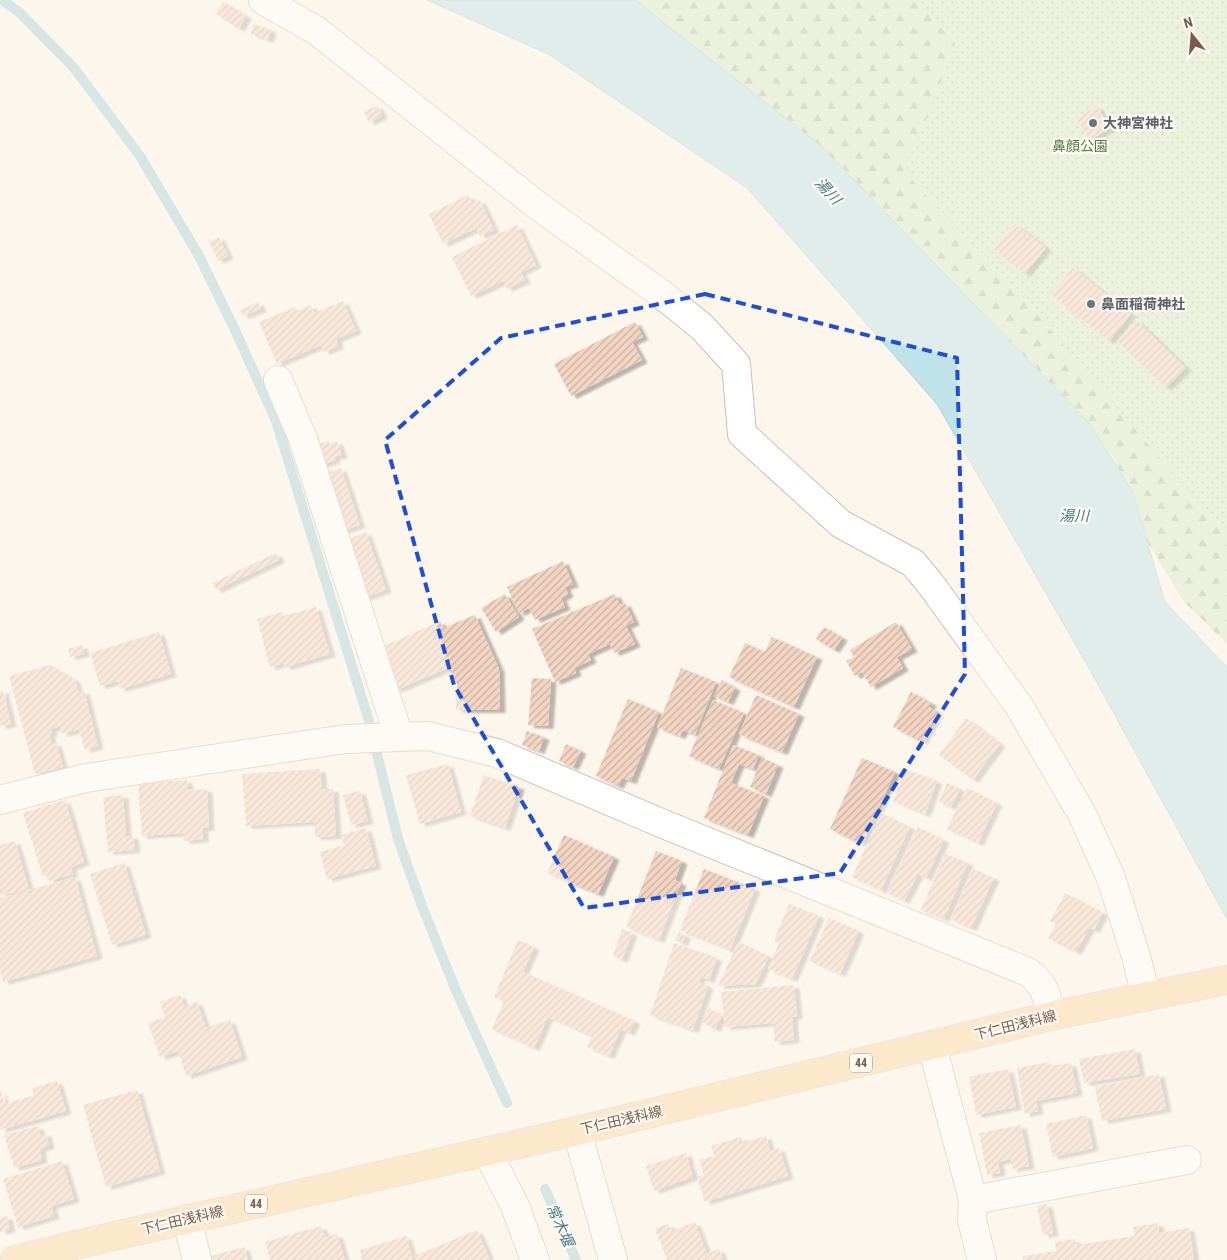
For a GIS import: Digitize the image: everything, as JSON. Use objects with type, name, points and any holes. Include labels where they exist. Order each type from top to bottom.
[{"type":"main road","name":"下仁田浅科線","points":[[15,1260],[567,1133],[1051,1016],[1227,980]]},
{"type":"street","points":[[263,0],[317,31],[538,206],[660,293],[702,327],[736,364],[742,434],[841,524],[913,563],[929,582],[1019,706],[1082,814],[1111,878],[1136,956],[1156,995]]},
{"type":"street","points":[[278,380],[303,439],[394,737]]},
{"type":"street","points":[[0,800],[86,778],[345,739],[428,736],[497,753],[662,823],[1028,972],[1038,979],[1046,993],[1051,1016]]},
{"type":"street","points":[[932,1046],[973,1200],[972,1220],[982,1260]]},
{"type":"street","points":[[567,1133],[614,1260]]},
{"type":"street","points":[[492,1150],[535,1260]]},
{"type":"street","points":[[973,1200],[1187,1160]]},
{"type":"street","points":[[187,1220],[197,1260]]},
{"type":"highlighted area","points":[[705,294],[957,358],[965,674],[840,873],[584,908],[454,685],[385,440],[501,338]]},
{"type":"green space","points":[[593,0],[951,0],[1227,5],[1227,644],[1184,602],[1076,426]]},
{"type":"green space","name":"鼻顔公園","points":[[917,0],[1227,0],[1227,529],[1216,524],[1033,309],[902,169],[926,120],[955,44]]},
{"type":"water","name":"湯川","points":[[427,0],[635,0],[821,146],[1089,423],[1133,493],[1165,602],[1227,667],[1227,919],[1090,670],[937,404],[747,188],[548,54]]},
{"type":"building","points":[[223,2],[246,16],[239,29],[216,14]]},
{"type":"building","points":[[254,24],[271,30],[268,40],[251,34]]},
{"type":"building","points":[[377,105],[382,116],[369,122],[364,112]]},
{"type":"building","name":"大神宮神社","points":[[1097,106],[1110,128],[1090,140],[1076,119]]},
{"type":"building","points":[[468,195],[472,203],[480,200],[494,230],[480,236],[476,228],[443,244],[429,214]]},
{"type":"building","points":[[1015,224],[1046,248],[1025,274],[994,249]]},
{"type":"building","points":[[517,225],[536,265],[521,272],[525,280],[507,289],[503,281],[471,296],[452,257]]},
{"type":"building","points":[[219,237],[228,256],[218,261],[209,242]]},
{"type":"building","name":"鼻面稲荷神社","points":[[1073,268],[1131,314],[1109,341],[1052,295]]},
{"type":"building","points":[[343,301],[356,331],[336,339],[338,346],[324,352],[321,345],[277,364],[259,322],[295,307],[297,311],[311,305],[314,313]]},
{"type":"building","points":[[258,302],[261,309],[243,316],[240,310]]},
{"type":"building","name":"鼻面稲荷神社","points":[[1137,321],[1186,368],[1166,388],[1117,341]]},
{"type":"building","points":[[635,322],[643,337],[632,342],[642,360],[571,396],[554,364]]},
{"type":"building","points":[[328,441],[330,444],[337,441],[342,455],[334,457],[335,460],[321,465],[315,445]]},
{"type":"building","points":[[341,468],[360,525],[342,531],[322,474]]},
{"type":"building","points":[[366,532],[386,590],[363,598],[343,541]]},
{"type":"building","points":[[276,553],[279,560],[216,590],[212,583]]},
{"type":"building","points":[[563,561],[573,584],[565,587],[568,594],[561,598],[565,607],[535,620],[529,608],[519,613],[507,587]]},
{"type":"building","points":[[505,594],[519,617],[496,632],[481,608]]},
{"type":"building","points":[[615,594],[620,605],[625,603],[634,622],[626,626],[635,644],[614,653],[610,644],[588,654],[591,660],[574,668],[576,673],[555,682],[532,629]]},
{"type":"building","points":[[316,607],[330,654],[285,667],[284,663],[270,667],[257,619],[282,612],[283,616]]},
{"type":"building","points":[[475,615],[499,669],[500,710],[456,710],[457,684],[450,667],[396,690],[378,649],[440,621],[443,628]]},
{"type":"building","points":[[896,622],[912,649],[897,657],[903,668],[871,687],[862,672],[855,676],[846,661],[854,657],[850,650]]},
{"type":"building","points":[[824,627],[842,638],[834,650],[816,639]]},
{"type":"building","points":[[159,632],[171,674],[120,689],[118,681],[100,686],[90,653]]},
{"type":"building","points":[[772,637],[817,657],[794,707],[729,677],[745,643],[765,652]]},
{"type":"building","points":[[82,645],[84,654],[70,657],[68,649]]},
{"type":"building","points":[[50,665],[75,680],[78,692],[84,691],[98,746],[85,750],[79,729],[62,734],[60,726],[51,729],[52,733],[49,734],[52,744],[56,743],[63,767],[35,774],[9,676]]},
{"type":"building","points":[[681,668],[716,682],[695,735],[683,730],[680,736],[657,727]]},
{"type":"building","points":[[532,678],[551,679],[548,726],[528,725]]},
{"type":"building","points":[[722,680],[735,688],[728,702],[714,696]]},
{"type":"building","points":[[3,690],[11,724],[0,726],[0,691]]},
{"type":"building","points":[[911,692],[931,703],[929,707],[938,712],[922,742],[893,727]]},
{"type":"building","points":[[756,695],[799,714],[782,752],[739,734]]},
{"type":"building","points":[[628,699],[659,712],[631,781],[622,778],[618,786],[596,776]]},
{"type":"building","points":[[713,700],[744,713],[719,769],[689,756]]},
{"type":"building","points":[[966,718],[1000,744],[973,780],[939,755]]},
{"type":"building","points":[[527,731],[544,737],[539,751],[522,745]]},
{"type":"building","points":[[566,744],[581,751],[573,767],[559,761]]},
{"type":"building","points":[[733,745],[759,755],[753,769],[739,764],[731,783],[764,796],[748,835],[704,818]]},
{"type":"building","points":[[762,758],[778,765],[766,794],[750,787]]},
{"type":"building","points":[[862,758],[895,772],[862,844],[830,829]]},
{"type":"building","points":[[448,764],[461,812],[420,824],[406,775]]},
{"type":"building","points":[[320,769],[322,789],[333,789],[336,836],[315,837],[314,822],[246,826],[242,774]]},
{"type":"building","points":[[905,769],[937,781],[925,814],[893,801]]},
{"type":"building","points":[[484,775],[519,787],[505,828],[470,816]]},
{"type":"building","points":[[187,780],[188,790],[207,789],[209,828],[203,828],[203,839],[184,841],[184,833],[142,836],[138,783]]},
{"type":"building","points":[[947,783],[960,789],[951,807],[939,802]]},
{"type":"building","points":[[967,788],[997,803],[978,843],[947,829]]},
{"type":"building","points":[[360,791],[368,821],[351,825],[343,795]]},
{"type":"building","points":[[123,795],[126,836],[133,836],[135,850],[108,852],[103,797]]},
{"type":"building","points":[[65,800],[84,862],[71,867],[73,874],[49,881],[47,875],[43,877],[23,813]]},
{"type":"building","points":[[881,813],[910,827],[881,890],[852,877]]},
{"type":"building","points":[[918,827],[944,840],[926,878],[918,874],[904,901],[887,893]]},
{"type":"building","points":[[366,828],[376,866],[327,879],[320,852],[344,845],[341,835]]},
{"type":"building","points":[[564,835],[614,857],[598,894],[547,873]]},
{"type":"building","points":[[15,841],[29,889],[0,896],[0,845]]},
{"type":"building","points":[[656,851],[682,861],[675,880],[681,883],[659,940],[626,927]]},
{"type":"building","points":[[945,854],[968,863],[944,919],[921,910]]},
{"type":"building","points":[[124,863],[146,935],[112,945],[90,874]]},
{"type":"building","points":[[704,869],[755,889],[730,950],[680,930]]},
{"type":"building","points":[[973,869],[994,878],[971,928],[951,919]]},
{"type":"building","points":[[75,877],[97,956],[3,982],[0,970],[0,898]]},
{"type":"building","points":[[1065,893],[1103,913],[1094,930],[1089,928],[1076,952],[1048,938],[1056,924],[1050,921]]},
{"type":"building","points":[[789,904],[819,916],[792,979],[768,969],[779,943],[774,941]]},
{"type":"building","points":[[829,918],[859,931],[840,974],[810,961]]},
{"type":"building","points":[[622,929],[632,933],[622,960],[613,956]]},
{"type":"building","points":[[679,932],[686,936],[682,943],[675,940]]},
{"type":"building","points":[[518,940],[534,947],[523,972],[635,1021],[629,1033],[621,1029],[609,1056],[587,1047],[592,1036],[548,1017],[534,1048],[492,1029],[504,1001],[494,997]]},
{"type":"building","points":[[738,942],[769,956],[756,984],[718,986]]},
{"type":"building","points":[[674,943],[717,958],[709,980],[700,977],[699,982],[708,986],[693,1030],[650,1015]]},
{"type":"building","points":[[794,985],[797,1016],[792,1017],[794,1040],[775,1042],[773,1023],[725,1027],[721,992]]},
{"type":"building","points":[[180,995],[184,1006],[197,1002],[206,1028],[230,1020],[242,1057],[186,1076],[178,1051],[160,1057],[148,1023],[165,1017],[160,1002]]},
{"type":"building","points":[[709,1008],[722,1015],[715,1029],[702,1022]]},
{"type":"building","points":[[1135,1049],[1140,1074],[1084,1083],[1079,1059]]},
{"type":"building","points":[[1049,1062],[1050,1066],[1071,1063],[1077,1093],[1036,1101],[1038,1111],[1025,1114],[1017,1068]]},
{"type":"building","points":[[1008,1069],[1016,1107],[976,1115],[969,1077]]},
{"type":"building","points":[[1159,1074],[1166,1109],[1102,1121],[1095,1087]]},
{"type":"building","points":[[57,1081],[66,1111],[0,1130],[0,1089],[5,1104],[34,1095],[32,1088]]},
{"type":"building","points":[[137,1090],[160,1171],[106,1187],[83,1105]]},
{"type":"building","points":[[1086,1115],[1093,1148],[1053,1157],[1046,1124]]},
{"type":"building","points":[[1021,1125],[1029,1166],[1012,1169],[1011,1159],[998,1162],[1000,1173],[987,1175],[979,1133]]},
{"type":"building","points":[[38,1126],[40,1135],[46,1133],[49,1146],[40,1149],[42,1160],[14,1168],[4,1135]]},
{"type":"building","points":[[766,1136],[770,1151],[779,1148],[788,1176],[705,1202],[697,1177],[704,1175],[699,1160],[714,1156],[711,1146],[741,1137],[743,1143]]},
{"type":"building","points":[[686,1153],[693,1177],[654,1191],[646,1166]]},
{"type":"building","points":[[62,1161],[74,1199],[51,1206],[54,1216],[18,1227],[3,1179]]},
{"type":"building","points":[[1047,1204],[1053,1233],[1043,1235],[1037,1206]]},
{"type":"building","points":[[7,1216],[10,1229],[0,1232],[0,1218]]},
{"type":"building","points":[[695,1222],[707,1254],[719,1249],[723,1260],[667,1260],[655,1229],[668,1224],[671,1231]]},
{"type":"building","points":[[1158,1223],[1159,1233],[1189,1228],[1194,1260],[1023,1260],[1023,1256],[1056,1251],[1055,1242],[1075,1239],[1076,1245],[1134,1236],[1133,1227]]},
{"type":"building","points":[[321,1226],[325,1237],[337,1234],[345,1260],[270,1260],[265,1242]]},
{"type":"building","points":[[477,1230],[490,1260],[416,1260],[414,1256]]},
{"type":"building","points":[[406,1236],[413,1260],[362,1260],[360,1250]]},
{"type":"building","points":[[244,1247],[248,1260],[211,1260],[210,1256]]},
{"type":"waterway","points":[[2,0],[19,12],[74,68],[140,156],[198,254],[235,330],[276,421],[368,718],[398,839],[422,906],[457,993],[507,1103]]},
{"type":"waterway","name":"常木堰","points":[[545,1189],[576,1260]]},
{"type":"place","name":"大神宮神社","points":[[1093,123]]},
{"type":"place","name":"鼻面稲荷神社","points":[[1091,304]]}]
